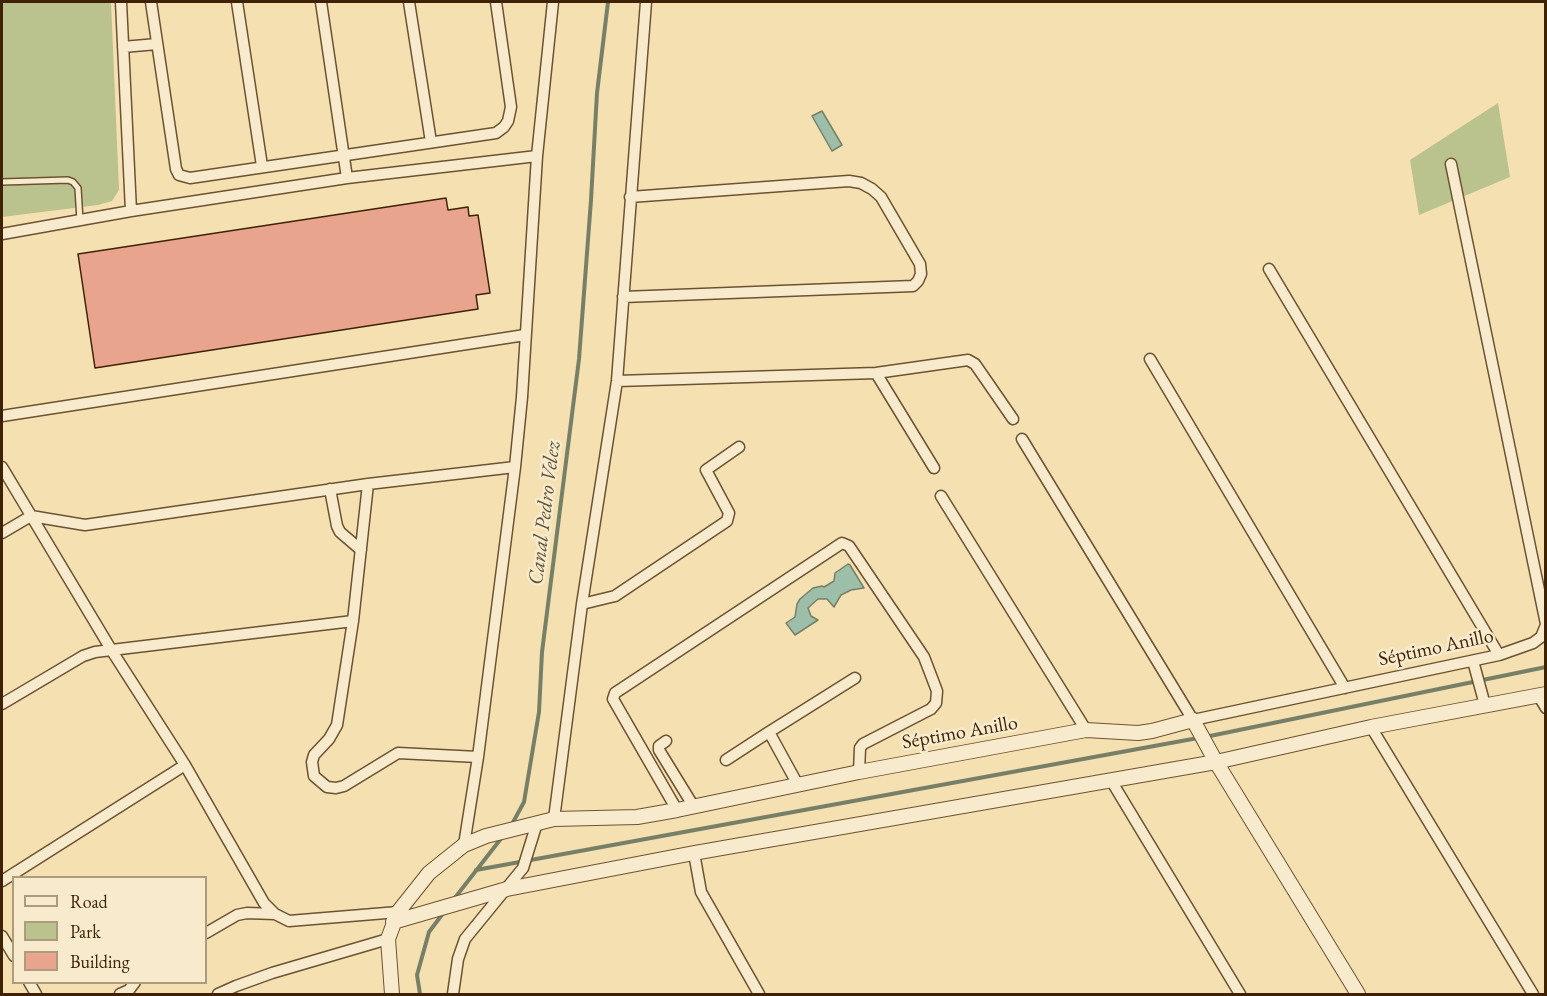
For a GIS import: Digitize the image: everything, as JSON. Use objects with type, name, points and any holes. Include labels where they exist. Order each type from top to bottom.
[{"type":"street","points":[[121,2],[131,211]]},
{"type":"street","points":[[151,2],[175,163],[179,175],[190,178],[496,133],[508,121],[511,107],[496,2]]},
{"type":"street","points":[[237,2],[262,166]]},
{"type":"street","points":[[321,2],[347,178]]},
{"type":"street","points":[[409,2],[431,142]]},
{"type":"street","points":[[464,845],[478,757],[515,467],[522,397],[537,156],[553,2]]},
{"type":"street","points":[[554,819],[582,604],[617,381],[646,2]]},
{"type":"street","points":[[123,47],[157,44]]},
{"type":"street","points":[[2,234],[131,211],[347,178],[537,156]]},
{"type":"street","points":[[1451,164],[1545,625]]},
{"type":"street","points":[[624,297],[913,286],[921,273],[920,264],[880,197],[861,183],[630,197]]},
{"type":"street","points":[[1269,268],[1499,655]]},
{"type":"street","points":[[2,416],[525,335]]},
{"type":"street","points":[[1150,359],[1345,688]]},
{"type":"street","points":[[617,381],[876,373],[971,361],[1013,419]]},
{"type":"street","points":[[876,373],[934,468]]},
{"type":"street","points":[[1022,439],[1358,994]]},
{"type":"street","points":[[582,604],[615,596],[727,521],[729,513],[706,470],[739,447]]},
{"type":"street","points":[[2,467],[112,651],[185,765],[264,903],[275,914],[289,921],[421,914],[507,889],[694,853],[1112,782],[1542,694],[1545,708]]},
{"type":"street","points":[[2,533],[31,516],[85,525],[330,489],[515,467]]},
{"type":"street","points":[[368,484],[353,621],[337,725],[329,739],[314,755],[312,762],[314,777],[327,787],[344,786],[398,753],[478,757]]},
{"type":"street","points":[[330,489],[340,532],[361,550]]},
{"type":"street","points":[[941,496],[1086,730]]},
{"type":"street","points":[[677,810],[613,699],[615,693],[842,543],[849,546],[924,657],[937,691],[936,703],[931,709],[862,744],[859,772]]},
{"type":"street","points":[[2,704],[83,656],[95,652],[353,621]]},
{"type":"street","name":"Séptimo Anillo","points":[[396,917],[429,873],[464,845],[486,836],[554,819],[637,817],[694,807],[859,772],[1086,730],[1138,733],[1152,731],[1193,720],[1499,655],[1533,644],[1541,637],[1545,625]]},
{"type":"street","points":[[1473,661],[1485,705]]},
{"type":"street","points":[[726,760],[855,678]]},
{"type":"street","points":[[1371,728],[1533,994]]},
{"type":"street","points":[[769,732],[798,785]]},
{"type":"street","points":[[666,741],[659,746],[659,750],[694,807]]},
{"type":"street","points":[[2,881],[185,765]]},
{"type":"street","points":[[1112,782],[1240,994]]},
{"type":"street","points":[[453,994],[458,959],[465,939],[523,868],[534,824]]},
{"type":"street","points":[[694,853],[701,892],[759,994]]},
{"type":"street","points":[[207,932],[237,915],[258,912],[275,914]]},
{"type":"street","points":[[392,994],[388,939],[396,917]]},
{"type":"street","points":[[2,936],[12,953]]},
{"type":"street","points":[[218,994],[272,973],[388,939]]},
{"type":"street","points":[[120,994],[129,990],[134,984]]},
{"type":"lane","points":[[2,182],[68,180],[74,182],[78,188],[80,221]]},
{"type":"green space","points":[[2,2],[111,2],[119,190],[112,201],[98,205],[2,217]]},
{"type":"green space","points":[[1498,103],[1510,177],[1419,215],[1410,160]]},
{"type":"shaded area","points":[[822,111],[842,145],[832,151],[812,116]]},
{"type":"shaded area","points":[[848,564],[864,588],[851,590],[841,595],[834,607],[827,599],[818,599],[808,608],[811,616],[818,620],[795,635],[786,623],[795,617],[800,599],[813,588],[824,587],[834,581],[835,573]]},
{"type":"building","points":[[446,198],[448,210],[468,207],[469,216],[478,215],[490,293],[476,295],[478,309],[95,368],[78,254]]},
{"type":"waterway","name":"Canal Pedro Velez","points":[[511,826],[524,802],[539,712],[542,652],[579,359],[597,93],[608,2]]},
{"type":"waterway","points":[[1205,737],[1546,667]]},
{"type":"waterway","points":[[476,870],[1198,738]]},
{"type":"waterway","name":"Canal Pedro Velez","points":[[454,899],[503,836]]},
{"type":"waterway","name":"Canal Pedro Velez","points":[[420,994],[417,975],[429,932],[444,912]]}]
